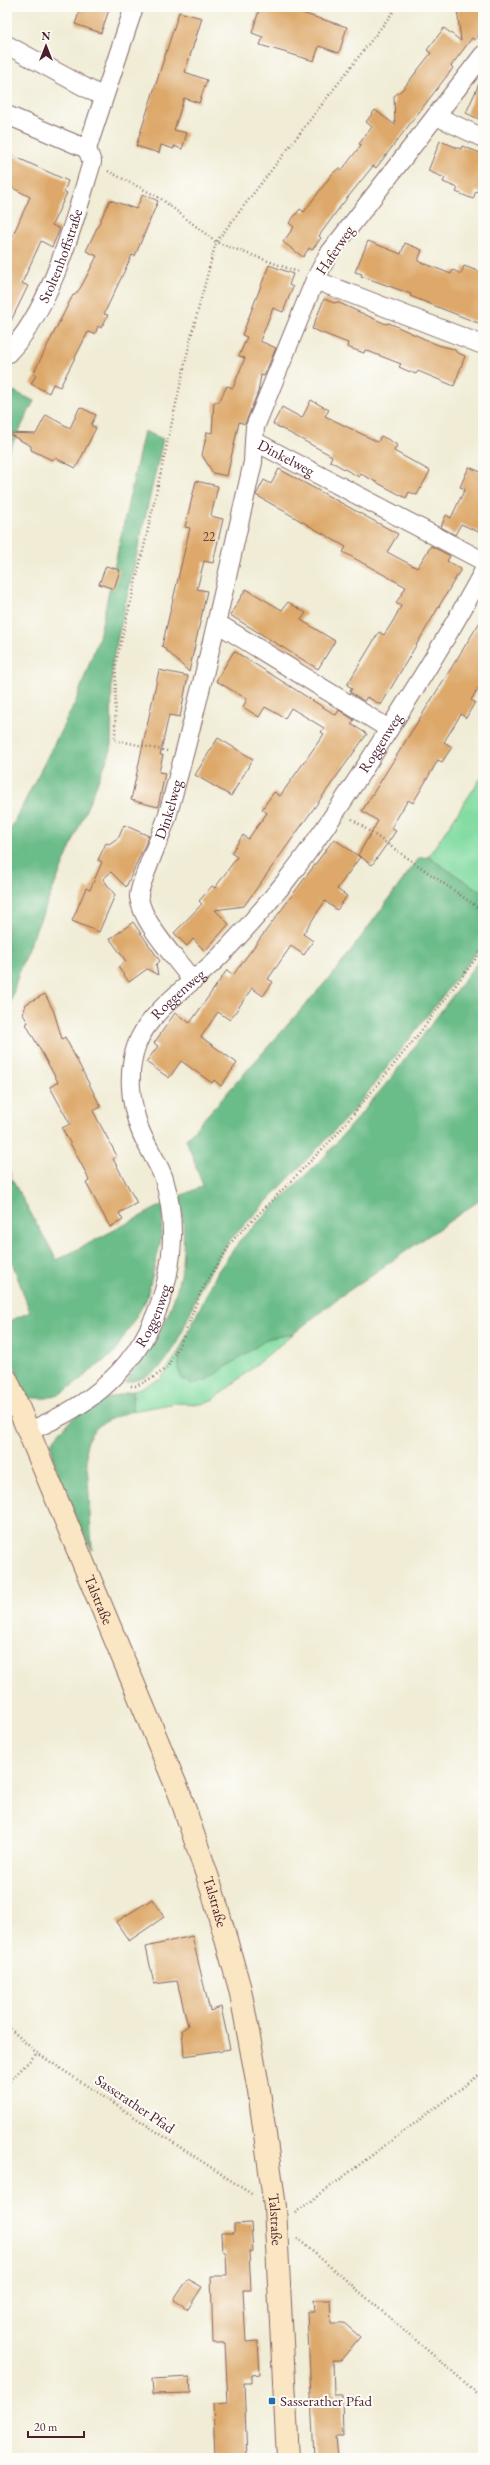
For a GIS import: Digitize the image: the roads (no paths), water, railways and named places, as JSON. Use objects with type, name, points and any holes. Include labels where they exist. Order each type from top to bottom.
[{"type":"street","name":"Stoltenhoffstraße","points":[[7,354],[18,343],[32,323],[67,245],[103,97],[134,7]]},
{"type":"street","points":[[7,45],[103,97]]},
{"type":"street","name":"Haferweg","points":[[483,55],[328,255],[315,280],[483,345]]},
{"type":"street","points":[[7,116],[89,156]]},
{"type":"street","points":[[436,116],[483,138]]},
{"type":"street","points":[[254,442],[255,427],[315,280]]},
{"type":"street","name":"Dinkelweg","points":[[192,980],[143,912],[138,895],[166,822],[185,755],[217,623],[253,462],[254,442],[483,561]]},
{"type":"street","name":"Roggenweg","points":[[29,1431],[61,1418],[110,1382],[143,1342],[158,1311],[170,1266],[172,1218],[163,1178],[139,1127],[131,1094],[131,1065],[137,1042],[151,1022],[192,980],[222,955],[284,883],[338,810],[438,654],[483,572]]},
{"type":"street","points":[[217,623],[389,729]]},
{"type":"street","name":"Talstraße","points":[[7,1380],[180,1795],[212,1890],[240,1989],[259,2091],[276,2213],[288,2458]]},
{"type":"place","name":"Sasserather Pfad","points":[[272,2401]]}]
